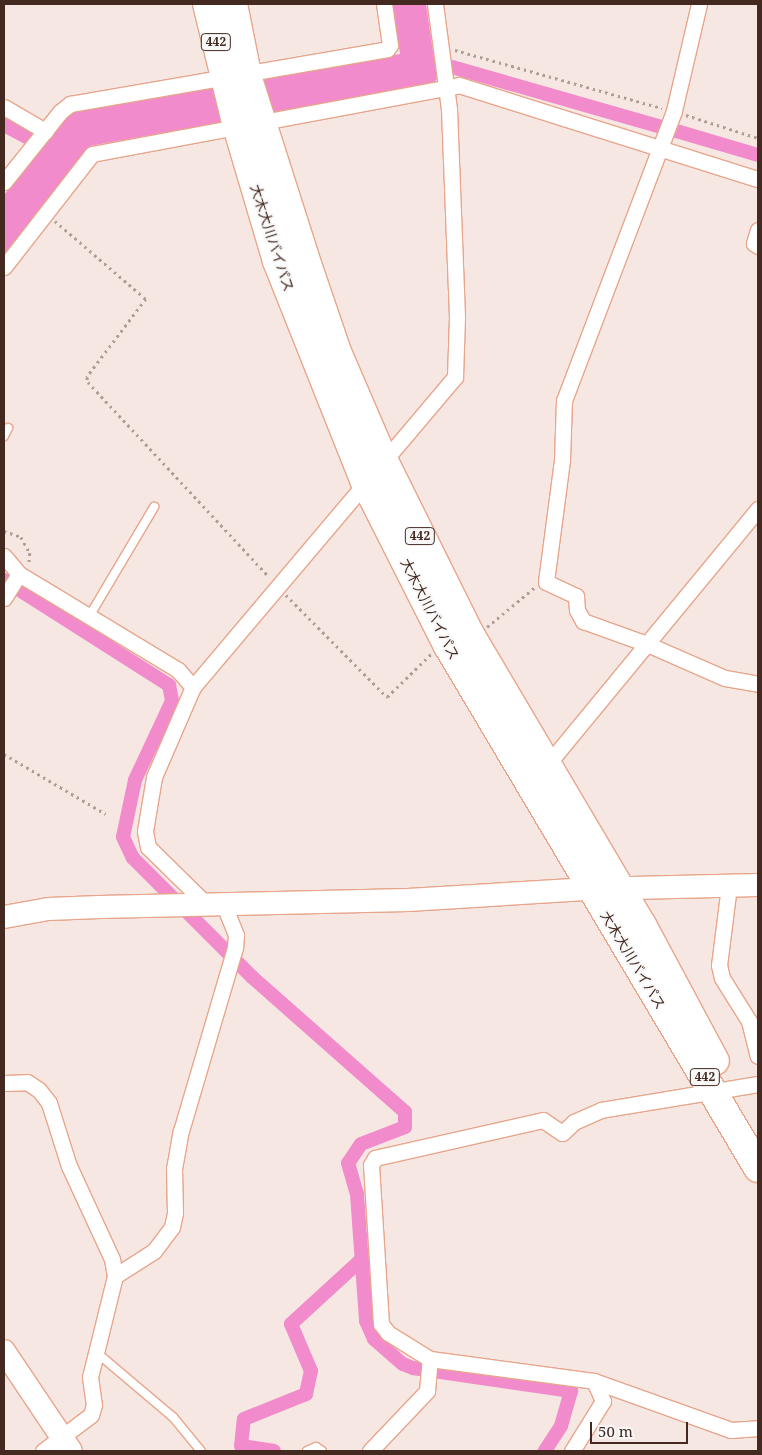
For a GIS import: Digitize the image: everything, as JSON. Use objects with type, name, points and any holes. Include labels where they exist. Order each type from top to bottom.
[{"type":"highway","name":"大木大川バイパス","points":[[207,4],[236,78],[248,121],[277,262],[365,482],[459,641],[590,889],[630,929]]},
{"type":"highway","name":"大木大川バイパス","points":[[233,4],[236,78]]},
{"type":"highway","name":"大木大川バイパス","points":[[248,121],[337,352],[459,641],[547,765],[620,889],[630,929],[722,1090],[758,1168]]},
{"type":"highway","name":"大木大川バイパス","points":[[722,1090],[758,1138]]},
{"type":"street","points":[[4,182],[45,131],[70,104],[236,78],[387,49],[390,45],[384,4]]},
{"type":"street","points":[[115,1276],[154,1251],[172,1227],[175,1214],[174,1169],[181,1131],[235,948],[236,935],[207,902],[148,847],[144,831],[154,777],[193,687],[383,459],[456,377],[457,317],[447,87],[435,4]]},
{"type":"street","points":[[699,4],[674,111],[564,400],[562,460],[546,582],[576,596],[577,610],[583,621],[647,644],[725,678],[758,684]]},
{"type":"street","points":[[4,267],[92,154],[248,121],[447,87],[458,86],[758,179]]},
{"type":"street","points":[[4,107],[45,131]]},
{"type":"street","points":[[758,230],[754,243],[758,246]]},
{"type":"street","points":[[547,765],[758,509]]},
{"type":"street","points":[[4,556],[15,586],[90,615],[178,670],[193,687]]},
{"type":"street","points":[[4,917],[48,909],[207,902],[408,900],[590,889],[758,885]]},
{"type":"street","points":[[729,886],[719,965],[722,978],[749,1021],[758,1056]]},
{"type":"street","points":[[4,1083],[28,1082],[39,1090],[49,1103],[69,1166],[112,1259],[115,1276],[90,1377],[94,1405],[91,1415],[58,1447],[4,1351]]},
{"type":"street","points":[[758,1084],[590,1113],[562,1134],[543,1120],[375,1158],[371,1165],[381,1324],[388,1333],[429,1367],[594,1381],[731,1430],[758,1428]]},
{"type":"street","points":[[370,1451],[426,1391],[429,1367]]},
{"type":"street","points":[[572,1451],[603,1401],[594,1381]]},
{"type":"lane","points":[[4,436],[8,428]]},
{"type":"lane","points":[[90,615],[154,507]]},
{"type":"lane","points":[[96,1352],[173,1417],[201,1451]]},
{"type":"lane","points":[[307,1451],[316,1447],[322,1451]]},
{"type":"path","points":[[441,47],[674,111],[758,138]]},
{"type":"path","points":[[46,213],[146,299],[88,377],[88,382],[277,586],[387,697],[433,653],[482,632],[519,599],[546,582]]},
{"type":"path","points":[[4,531],[21,537],[30,553],[15,586]]},
{"type":"path","points":[[4,754],[106,814]]},
{"type":"shaded area","points":[[393,4],[426,4],[437,79],[433,84],[90,146],[4,254],[4,195],[69,112],[400,54]]},
{"type":"waterway","points":[[452,67],[661,127]]},
{"type":"waterway","points":[[4,125],[30,139]]},
{"type":"waterway","points":[[673,130],[758,155]]},
{"type":"waterway","points":[[4,580],[169,685],[172,701],[135,780],[123,837],[133,858],[252,977],[405,1112],[405,1127],[361,1144],[348,1163],[357,1194],[366,1321],[374,1339],[403,1364],[413,1368],[571,1391],[561,1426],[545,1451]]},
{"type":"waterway","points":[[274,1451],[241,1446],[244,1419],[306,1394],[311,1371],[291,1324],[362,1259]]}]
